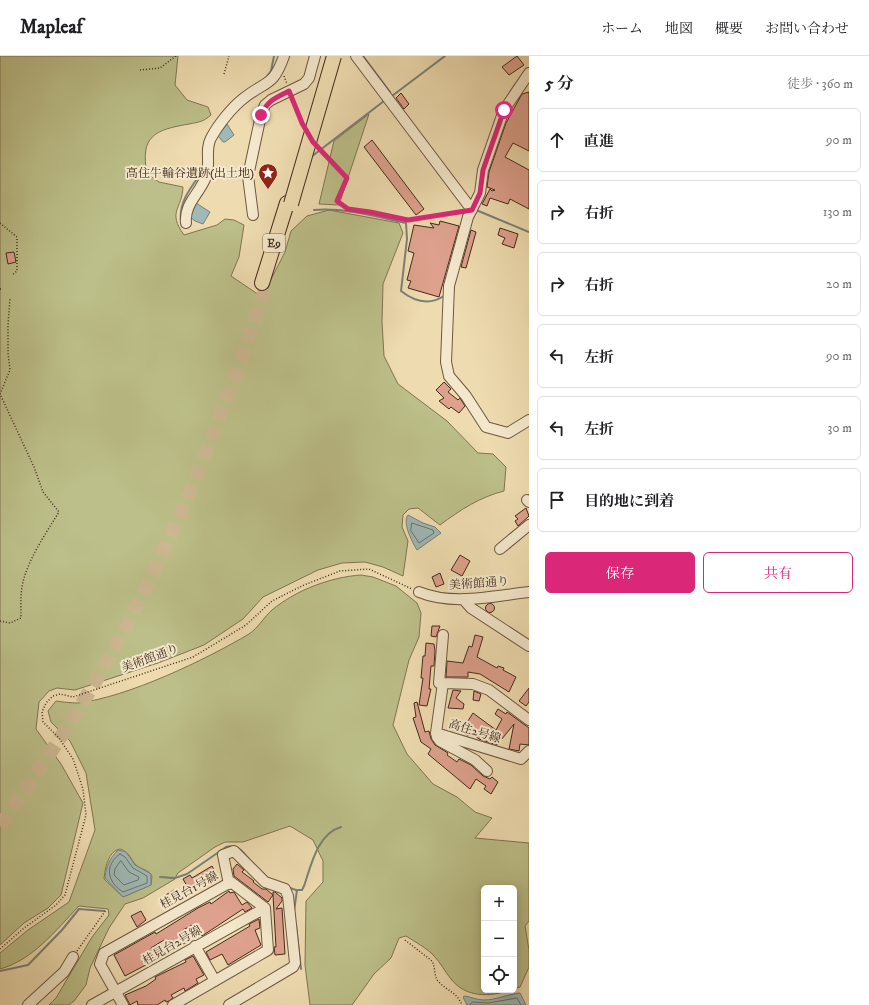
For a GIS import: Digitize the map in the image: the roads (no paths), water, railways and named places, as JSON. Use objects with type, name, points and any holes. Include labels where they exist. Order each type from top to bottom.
[{"type":"highway","name":"E9","points":[[289,203],[329,56]]},
{"type":"highway","name":"E9","points":[[265,283],[334,56]]},
{"type":"street","points":[[186,223],[187,208],[204,181],[209,169],[208,150],[210,139],[243,98],[273,80],[279,70],[284,56]]},
{"type":"street","points":[[253,214],[248,176],[261,115],[265,105],[271,100],[304,84],[309,78],[315,56]]},
{"type":"street","points":[[356,56],[472,210]]},
{"type":"street","points":[[529,73],[504,110],[483,170],[480,193],[468,217],[449,286],[447,371],[451,380],[466,396],[486,427],[508,433],[529,420]]},
{"type":"street","points":[[500,549],[529,525]]},
{"type":"street","name":"美術館通り","points":[[419,592],[432,598],[463,599],[529,592]]},
{"type":"street","points":[[463,599],[471,608],[529,646]]},
{"type":"street","name":"高住2号線","points":[[443,635],[439,683],[443,683],[436,733],[521,759],[529,751]]},
{"type":"street","points":[[443,683],[473,684],[489,690],[529,720]]},
{"type":"street","points":[[436,733],[440,741],[475,760],[487,771]]},
{"type":"street","points":[[229,884],[223,855],[234,852],[264,882],[284,889],[288,896],[296,963],[293,968],[229,1005]]},
{"type":"street","name":"桂見台1号線","points":[[123,1005],[100,964],[104,953],[231,882],[264,908]]},
{"type":"street","points":[[173,1005],[268,950],[264,908]]},
{"type":"street","name":"桂見台2号線","points":[[92,1005],[264,908]]},
{"type":"street","points":[[195,946],[215,981]]},
{"type":"street","points":[[28,1005],[64,972],[73,957]]},
{"type":"water","points":[[227,124],[234,135],[223,142],[218,136]]},
{"type":"water","points":[[196,203],[210,212],[203,224],[190,217],[190,212]]},
{"type":"water","points":[[408,515],[423,523],[435,527],[441,533],[417,550],[410,537],[407,527],[406,518]]},
{"type":"water","points":[[118,850],[126,852],[135,865],[151,874],[151,885],[123,897],[105,878],[108,863]]},
{"type":"water","points":[[520,993],[526,1005],[467,1005],[463,997],[465,996],[479,1000],[488,1000]]},
{"type":"waterway","points":[[264,80],[271,71],[274,56]]},
{"type":"waterway","points":[[363,56],[390,92]]},
{"type":"waterway","points":[[392,96],[445,56]]},
{"type":"waterway","points":[[311,157],[384,101]]},
{"type":"waterway","points":[[181,222],[184,200],[204,169]]},
{"type":"waterway","points":[[314,210],[325,209],[348,211],[406,223],[407,239],[401,291],[412,298],[422,301],[433,301],[444,296]]},
{"type":"waterway","points":[[476,210],[529,232]]},
{"type":"waterway","points":[[298,890],[302,890],[304,886],[312,860],[321,843],[326,836],[341,827]]},
{"type":"waterway","points":[[160,877],[175,878],[187,874],[226,847],[230,846],[237,847],[249,859]]},
{"type":"waterway","points":[[287,887],[296,890]]},
{"type":"waterway","points":[[294,911],[297,890]]},
{"type":"waterway","points":[[0,971],[28,965],[62,930],[79,909],[104,911]]},
{"type":"waterway","points":[[296,925],[301,969]]},
{"type":"tunnel","points":[[0,826],[48,757],[78,710],[107,662],[142,595],[183,508],[201,464],[236,374],[267,284]]},
{"type":"place","name":"高住牛輪谷遺跡(出土地)","points":[[268,190]]}]
